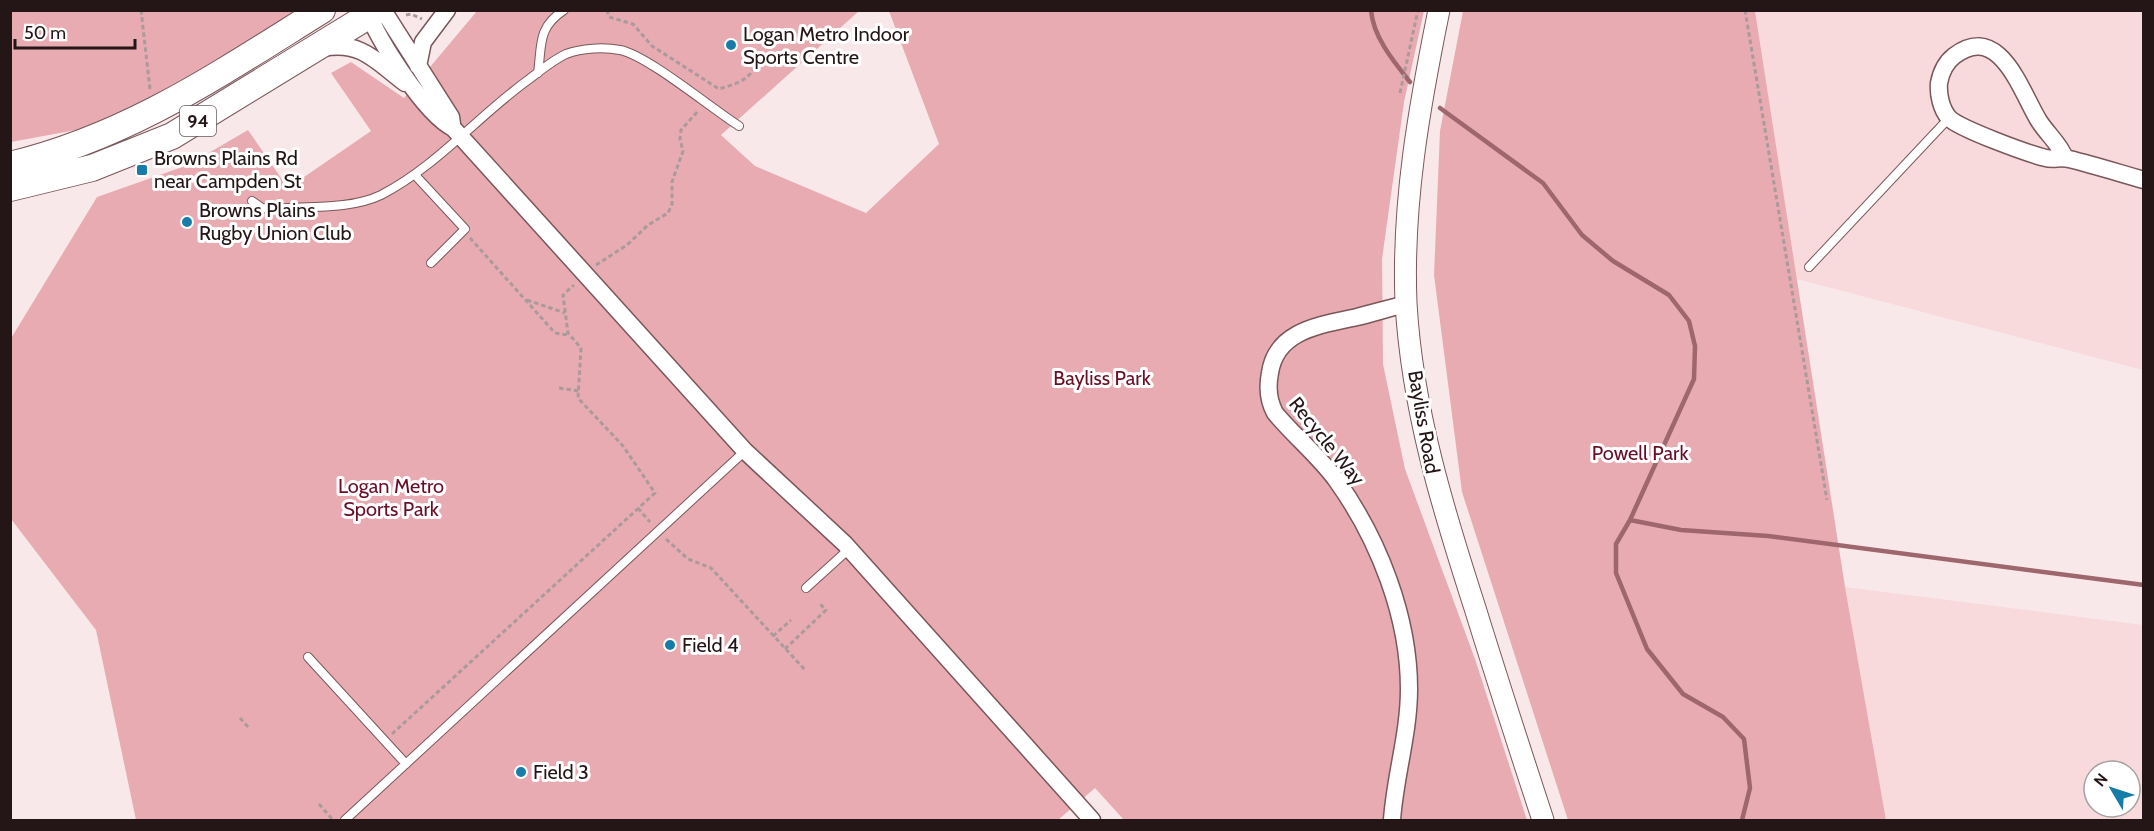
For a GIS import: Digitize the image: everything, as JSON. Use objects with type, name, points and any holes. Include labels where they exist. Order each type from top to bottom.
[{"type":"main road","name":"94","points":[[10,165],[98,139],[184,96],[321,10]]},
{"type":"main road","name":"94","points":[[10,188],[92,168],[172,136],[374,12]]},
{"type":"street","points":[[418,66],[420,47],[447,10]]},
{"type":"street","name":"Bayliss Road","points":[[1439,10],[1416,122],[1409,189],[1406,304],[1419,405],[1438,496],[1543,820]]},
{"type":"street","points":[[374,12],[418,66],[451,117],[457,132]]},
{"type":"street","points":[[374,12],[413,89]]},
{"type":"street","points":[[314,50],[337,45],[354,47],[413,89],[444,124],[457,132],[745,451],[849,549],[1092,820]]},
{"type":"street","points":[[2065,158],[2060,144],[2041,124],[2005,59],[1992,50],[1977,46],[1962,49],[1947,61],[1940,76],[1938,91],[1949,118],[1966,128],[2047,158],[2065,158],[2144,180]]},
{"type":"street","name":"Recycle Way","points":[[1392,820],[1394,795],[1406,741],[1409,689],[1406,650],[1395,602],[1366,528],[1337,481],[1275,413],[1269,401],[1268,384],[1271,362],[1285,341],[1308,327],[1406,304]]},
{"type":"street","name":"Recycle Way","points":[[1380,820],[1394,795]]},
{"type":"lane","points":[[538,73],[543,31],[552,18],[564,10]]},
{"type":"lane","points":[[252,201],[262,208],[272,209],[357,202],[379,196],[415,175],[457,132],[538,73],[567,54],[594,48],[622,50],[642,58],[739,126]]},
{"type":"lane","points":[[1809,267],[1949,118]]},
{"type":"lane","points":[[415,175],[464,231],[431,263]]},
{"type":"lane","points":[[345,820],[745,451]]},
{"type":"lane","points":[[806,588],[849,549]]},
{"type":"lane","points":[[308,657],[406,764]]},
{"type":"path","points":[[141,10],[153,111]]},
{"type":"path","points":[[607,10],[609,17],[633,24],[652,46],[719,89],[739,82],[751,74],[756,62],[754,55]]},
{"type":"path","points":[[1400,93],[1418,10]]},
{"type":"path","points":[[1745,10],[1827,500]]},
{"type":"path","points":[[592,268],[668,213],[672,204],[672,182],[683,152],[681,130],[698,111]]},
{"type":"path","points":[[464,231],[555,333],[570,336]]},
{"type":"path","points":[[384,741],[655,493],[622,446],[578,398],[581,348],[570,336],[563,295],[578,281]]},
{"type":"path","points":[[526,300],[565,313]]},
{"type":"path","points":[[559,388],[579,391]]},
{"type":"path","points":[[638,508],[652,523]]},
{"type":"path","points":[[666,539],[688,559],[711,568],[806,671]]},
{"type":"path","points":[[785,649],[826,610],[820,604]]},
{"type":"path","points":[[773,636],[791,620]]},
{"type":"path","points":[[240,718],[249,728]]},
{"type":"path","points":[[319,804],[333,820]]},
{"type":"shaded area","points":[[1755,11],[2143,11],[2143,370],[1797,279]]},
{"type":"shaded area","points":[[1845,587],[2143,625],[2143,820],[1886,820]]},
{"type":"green space","points":[[11,11],[295,11],[179,86],[92,127],[11,142]]},
{"type":"green space","points":[[477,11],[859,11],[721,135],[755,166],[866,213],[939,144],[889,11],[1424,11],[1404,102],[1382,259],[1383,364],[1405,469],[1475,659],[1527,820],[1124,820],[1095,788],[1058,820],[136,820],[96,630],[11,519],[10,340],[97,197],[188,165],[248,130],[288,188],[371,131],[331,73],[351,62],[404,98]]},
{"type":"green space","name":"Powell Park","points":[[1463,11],[1755,11],[1845,587],[1886,820],[1568,820],[1462,492],[1434,275],[1440,131]]},
{"type":"waterway","points":[[1371,10],[1380,39],[1391,58],[1410,82]]},
{"type":"waterway","points":[[1440,108],[1543,183],[1582,235],[1613,261],[1669,295],[1689,321],[1695,346],[1694,379],[1630,520],[1616,544],[1616,573],[1647,649],[1683,694],[1723,717],[1744,739],[1750,788],[1742,820]]},
{"type":"waterway","points":[[1630,520],[1681,530],[1768,536],[2144,585]]},
{"type":"place","name":"Logan Metro Indoor Sports Centre","points":[[731,45]]},
{"type":"place","name":"Browns Plains Rd near Campden St","points":[[142,170]]},
{"type":"place","name":"Browns Plains Rugby Union Club","points":[[187,222]]},
{"type":"place","name":"Field 4","points":[[670,645]]},
{"type":"place","name":"Field 3","points":[[521,772]]},
{"type":"park label","name":"Bayliss Park","points":[[1102,378]]},
{"type":"park label","name":"Logan Metro Sports Park","points":[[391,498]]}]
